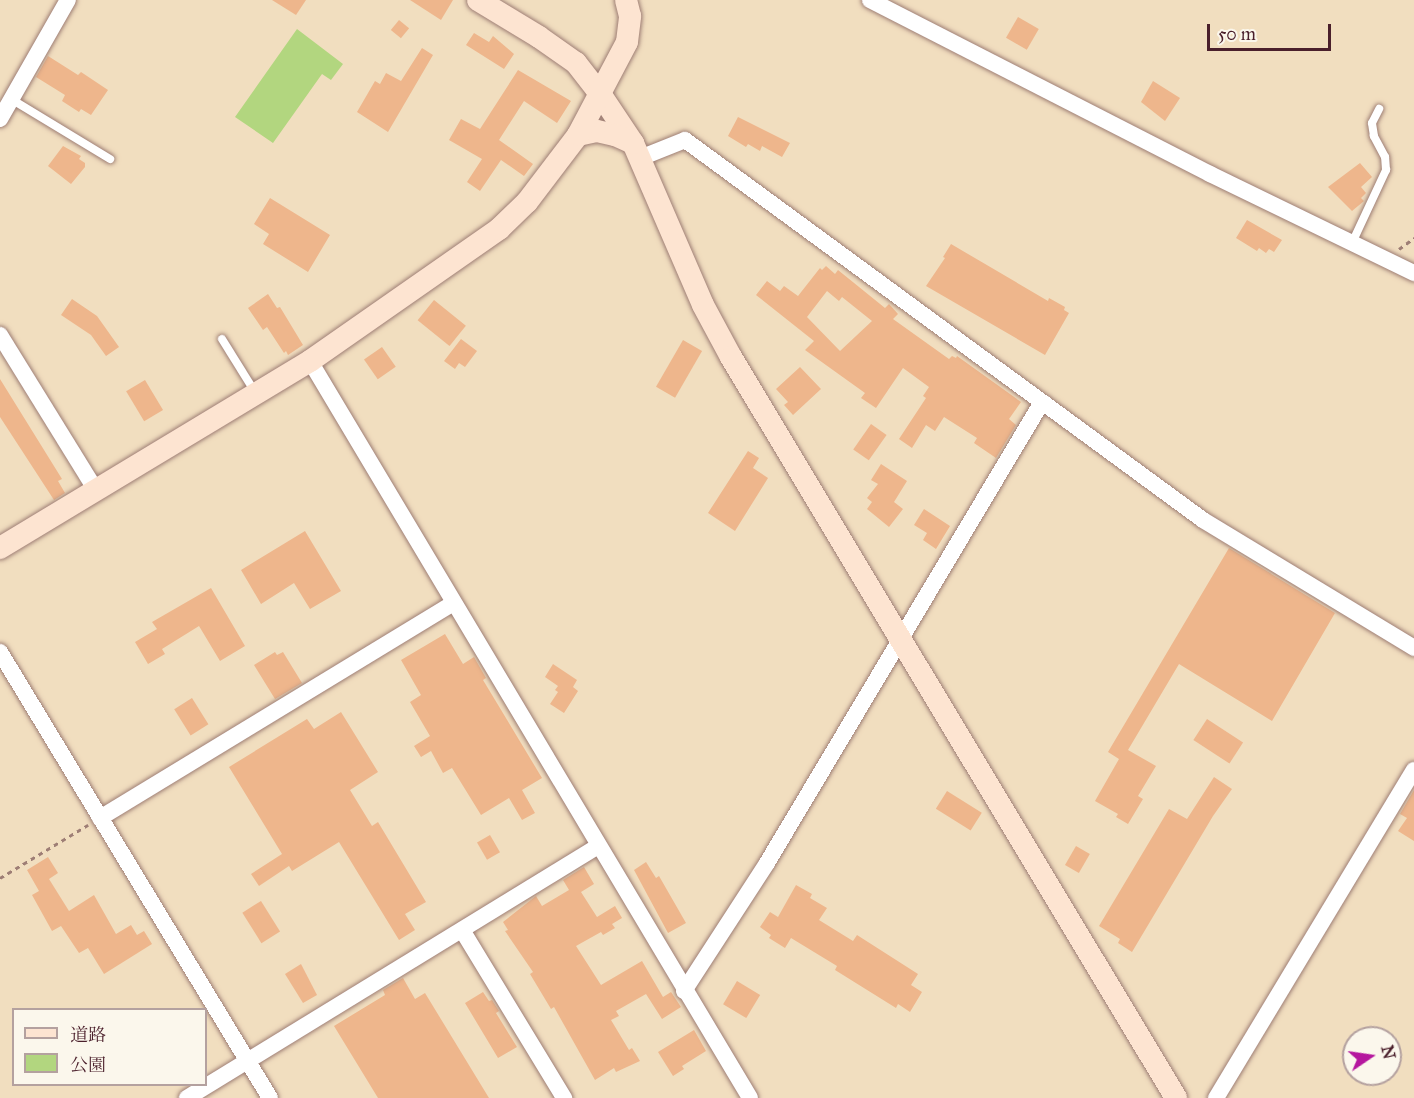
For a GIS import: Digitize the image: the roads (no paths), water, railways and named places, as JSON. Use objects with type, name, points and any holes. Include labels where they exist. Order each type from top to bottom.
[{"type":"street","points":[[0,119],[68,0]]},
{"type":"street","points":[[478,0],[539,37],[576,63],[599,92],[636,151],[703,305],[730,357],[1176,1098]]},
{"type":"street","points":[[0,548],[310,361],[499,229],[527,202],[578,135],[627,42],[630,16],[626,0]]},
{"type":"street","points":[[870,0],[1210,174],[1414,273]]},
{"type":"street","points":[[578,135],[597,131],[615,135],[636,151],[685,140],[1203,520],[1414,648]]},
{"type":"street","points":[[0,335],[95,489]]},
{"type":"street","points":[[310,361],[744,1096]]},
{"type":"street","points":[[684,991],[767,863],[1042,402]]},
{"type":"street","points":[[100,818],[453,603]]},
{"type":"street","points":[[0,652],[270,1098]]},
{"type":"street","points":[[1216,1098],[1414,770]]},
{"type":"street","points":[[187,1098],[598,846]]},
{"type":"street","points":[[462,930],[564,1098]]},
{"type":"lane","points":[[11,99],[110,159]]},
{"type":"lane","points":[[1352,243],[1386,170],[1385,157],[1374,136],[1372,123],[1379,109]]},
{"type":"lane","points":[[222,339],[256,393]]}]
